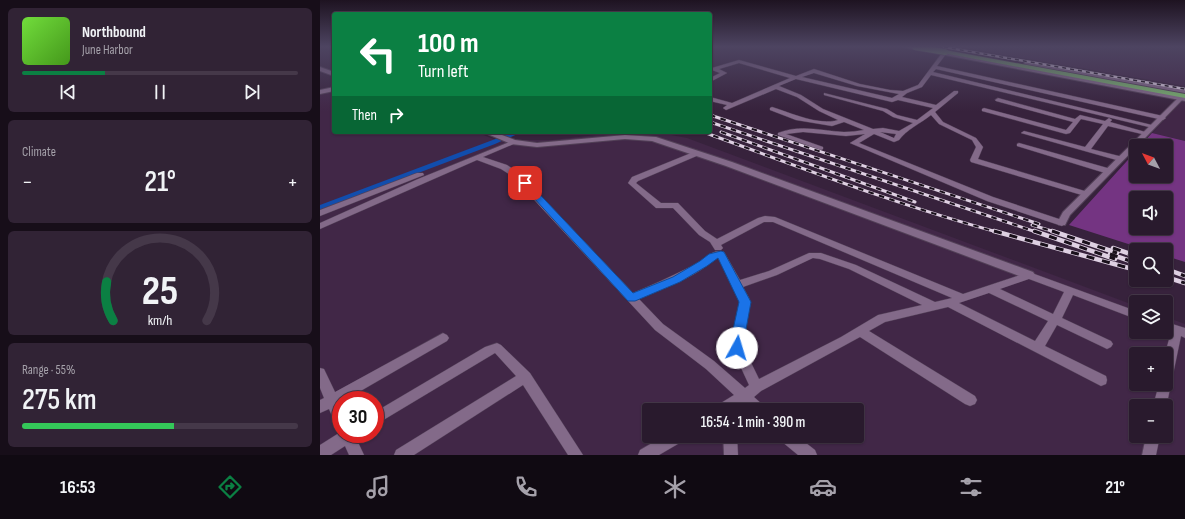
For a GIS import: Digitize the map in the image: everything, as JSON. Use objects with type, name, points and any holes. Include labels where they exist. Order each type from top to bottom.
[{"type":"highway","points":[[1036,68],[1161,90]]},
{"type":"highway","points":[[1038,68],[1184,95]]},
{"type":"street","points":[[712,79],[724,73],[713,70],[717,68]]},
{"type":"street","points":[[762,68],[889,100],[897,98],[920,86],[934,68]]},
{"type":"street","points":[[950,68],[1162,118]]},
{"type":"street","points":[[956,68],[1003,76]]},
{"type":"street","points":[[1027,68],[1184,95]]},
{"type":"street","points":[[1047,68],[1184,95]]},
{"type":"street","points":[[320,69],[332,73]]},
{"type":"street","points":[[726,108],[776,87],[778,84],[814,71],[859,85],[890,92],[904,93]]},
{"type":"street","points":[[931,73],[1154,126]]},
{"type":"street","points":[[776,87],[799,96],[821,110],[870,132]]},
{"type":"street","points":[[320,92],[332,89]]},
{"type":"street","points":[[821,148],[780,134],[798,130],[846,134],[883,130],[900,133],[913,126],[956,92]]},
{"type":"street","points":[[826,94],[885,110],[895,116],[917,122]]},
{"type":"street","points":[[870,132],[853,143],[990,199],[1062,223],[1066,214],[1085,194],[1184,95]]},
{"type":"street","points":[[897,98],[935,109]]},
{"type":"street","points":[[712,100],[732,105]]},
{"type":"street","points":[[998,100],[1076,121]]},
{"type":"street","points":[[1087,150],[1112,116],[1116,108]]},
{"type":"street","points":[[772,109],[796,118],[832,124],[844,120]]},
{"type":"street","points":[[935,109],[941,123],[979,143],[980,147],[974,159],[975,161],[1085,194]]},
{"type":"street","points":[[984,110],[1067,132],[1080,117],[1146,133]]},
{"type":"street","points":[[1024,133],[1120,159]]},
{"type":"street","points":[[492,134],[524,144],[550,145],[625,137],[653,139],[696,153],[1129,312]]},
{"type":"street","points":[[320,226],[478,158],[508,140]]},
{"type":"street","points":[[320,213],[508,140]]},
{"type":"street","points":[[1019,146],[1108,171]]},
{"type":"street","points":[[696,153],[635,179],[632,183],[659,206],[676,205],[702,233],[716,244],[745,302],[736,344],[756,387]]},
{"type":"street","points":[[478,158],[504,167],[515,174],[535,193],[659,327],[710,365],[752,403]]},
{"type":"street","points":[[716,244],[760,220],[775,220],[963,298]]},
{"type":"street","points":[[631,298],[676,279],[704,264],[712,256],[721,254]]},
{"type":"street","points":[[737,284],[773,273],[812,255],[819,254],[934,306]]},
{"type":"street","points":[[735,403],[756,387],[889,315],[949,303],[1029,275]]},
{"type":"street","points":[[990,289],[1107,344]]},
{"type":"street","points":[[1037,348],[1055,320],[1070,290]]},
{"type":"street","points":[[949,303],[1101,380]]},
{"type":"street","points":[[1172,347],[1176,330]]},
{"type":"street","points":[[860,331],[970,400]]},
{"type":"street","points":[[349,391],[443,338]]},
{"type":"street","points":[[384,414],[494,348],[500,349],[525,377],[576,455]]},
{"type":"street","points":[[320,373],[332,398]]},
{"type":"street","points":[[400,455],[525,377]]},
{"type":"street","points":[[320,407],[332,401]]},
{"type":"street","points":[[320,454],[336,443]]},
{"type":"street","points":[[352,443],[358,455]]},
{"type":"street","points":[[646,455],[666,443]]},
{"type":"street","points":[[730,443],[731,455]]},
{"type":"street","points":[[795,443],[810,455]]},
{"type":"street","points":[[1149,455],[1152,443]]},
{"type":"shaded area","points":[[1082,68],[1185,68],[1185,86]]},
{"type":"shaded area","points":[[332,92],[332,134],[481,134],[496,140],[552,140],[605,134],[666,134],[687,138],[1129,303],[1129,339],[1173,339],[1173,320],[1185,324],[1185,455],[320,455],[320,95]]},
{"type":"shaded area","points":[[1182,101],[1185,102],[1185,141],[1152,133]]},
{"type":"shaded area","points":[[1152,133],[1185,141],[1185,262],[1173,258],[1173,243],[1129,243],[1129,244],[1069,225],[1129,159],[1129,183],[1173,183],[1173,139],[1146,139]]},
{"type":"waterway","points":[[320,208],[514,134]]},
{"type":"railway","points":[[1066,68],[1185,89]]},
{"type":"railway","points":[[712,116],[1039,224]]},
{"type":"railway","points":[[712,123],[1036,232]]},
{"type":"railway","points":[[721,132],[915,202]]},
{"type":"railway","points":[[708,134],[886,198],[997,232]]},
{"type":"railway","points":[[1032,225],[1055,232]]},
{"type":"railway","points":[[994,231],[1129,268]]},
{"type":"railway","points":[[1034,231],[1115,259]]},
{"type":"railway","points":[[1055,232],[1117,253]]},
{"type":"railway","points":[[1113,248],[1129,254]]},
{"type":"railway","points":[[1110,254],[1129,261]]},
{"type":"railway","points":[[1173,272],[1185,276]]},
{"type":"railway","points":[[1173,279],[1185,283]]},
{"type":"route","points":[[525,183],[631,298],[676,279],[704,264],[712,256],[721,254],[745,302],[736,344],[737,348]]}]
